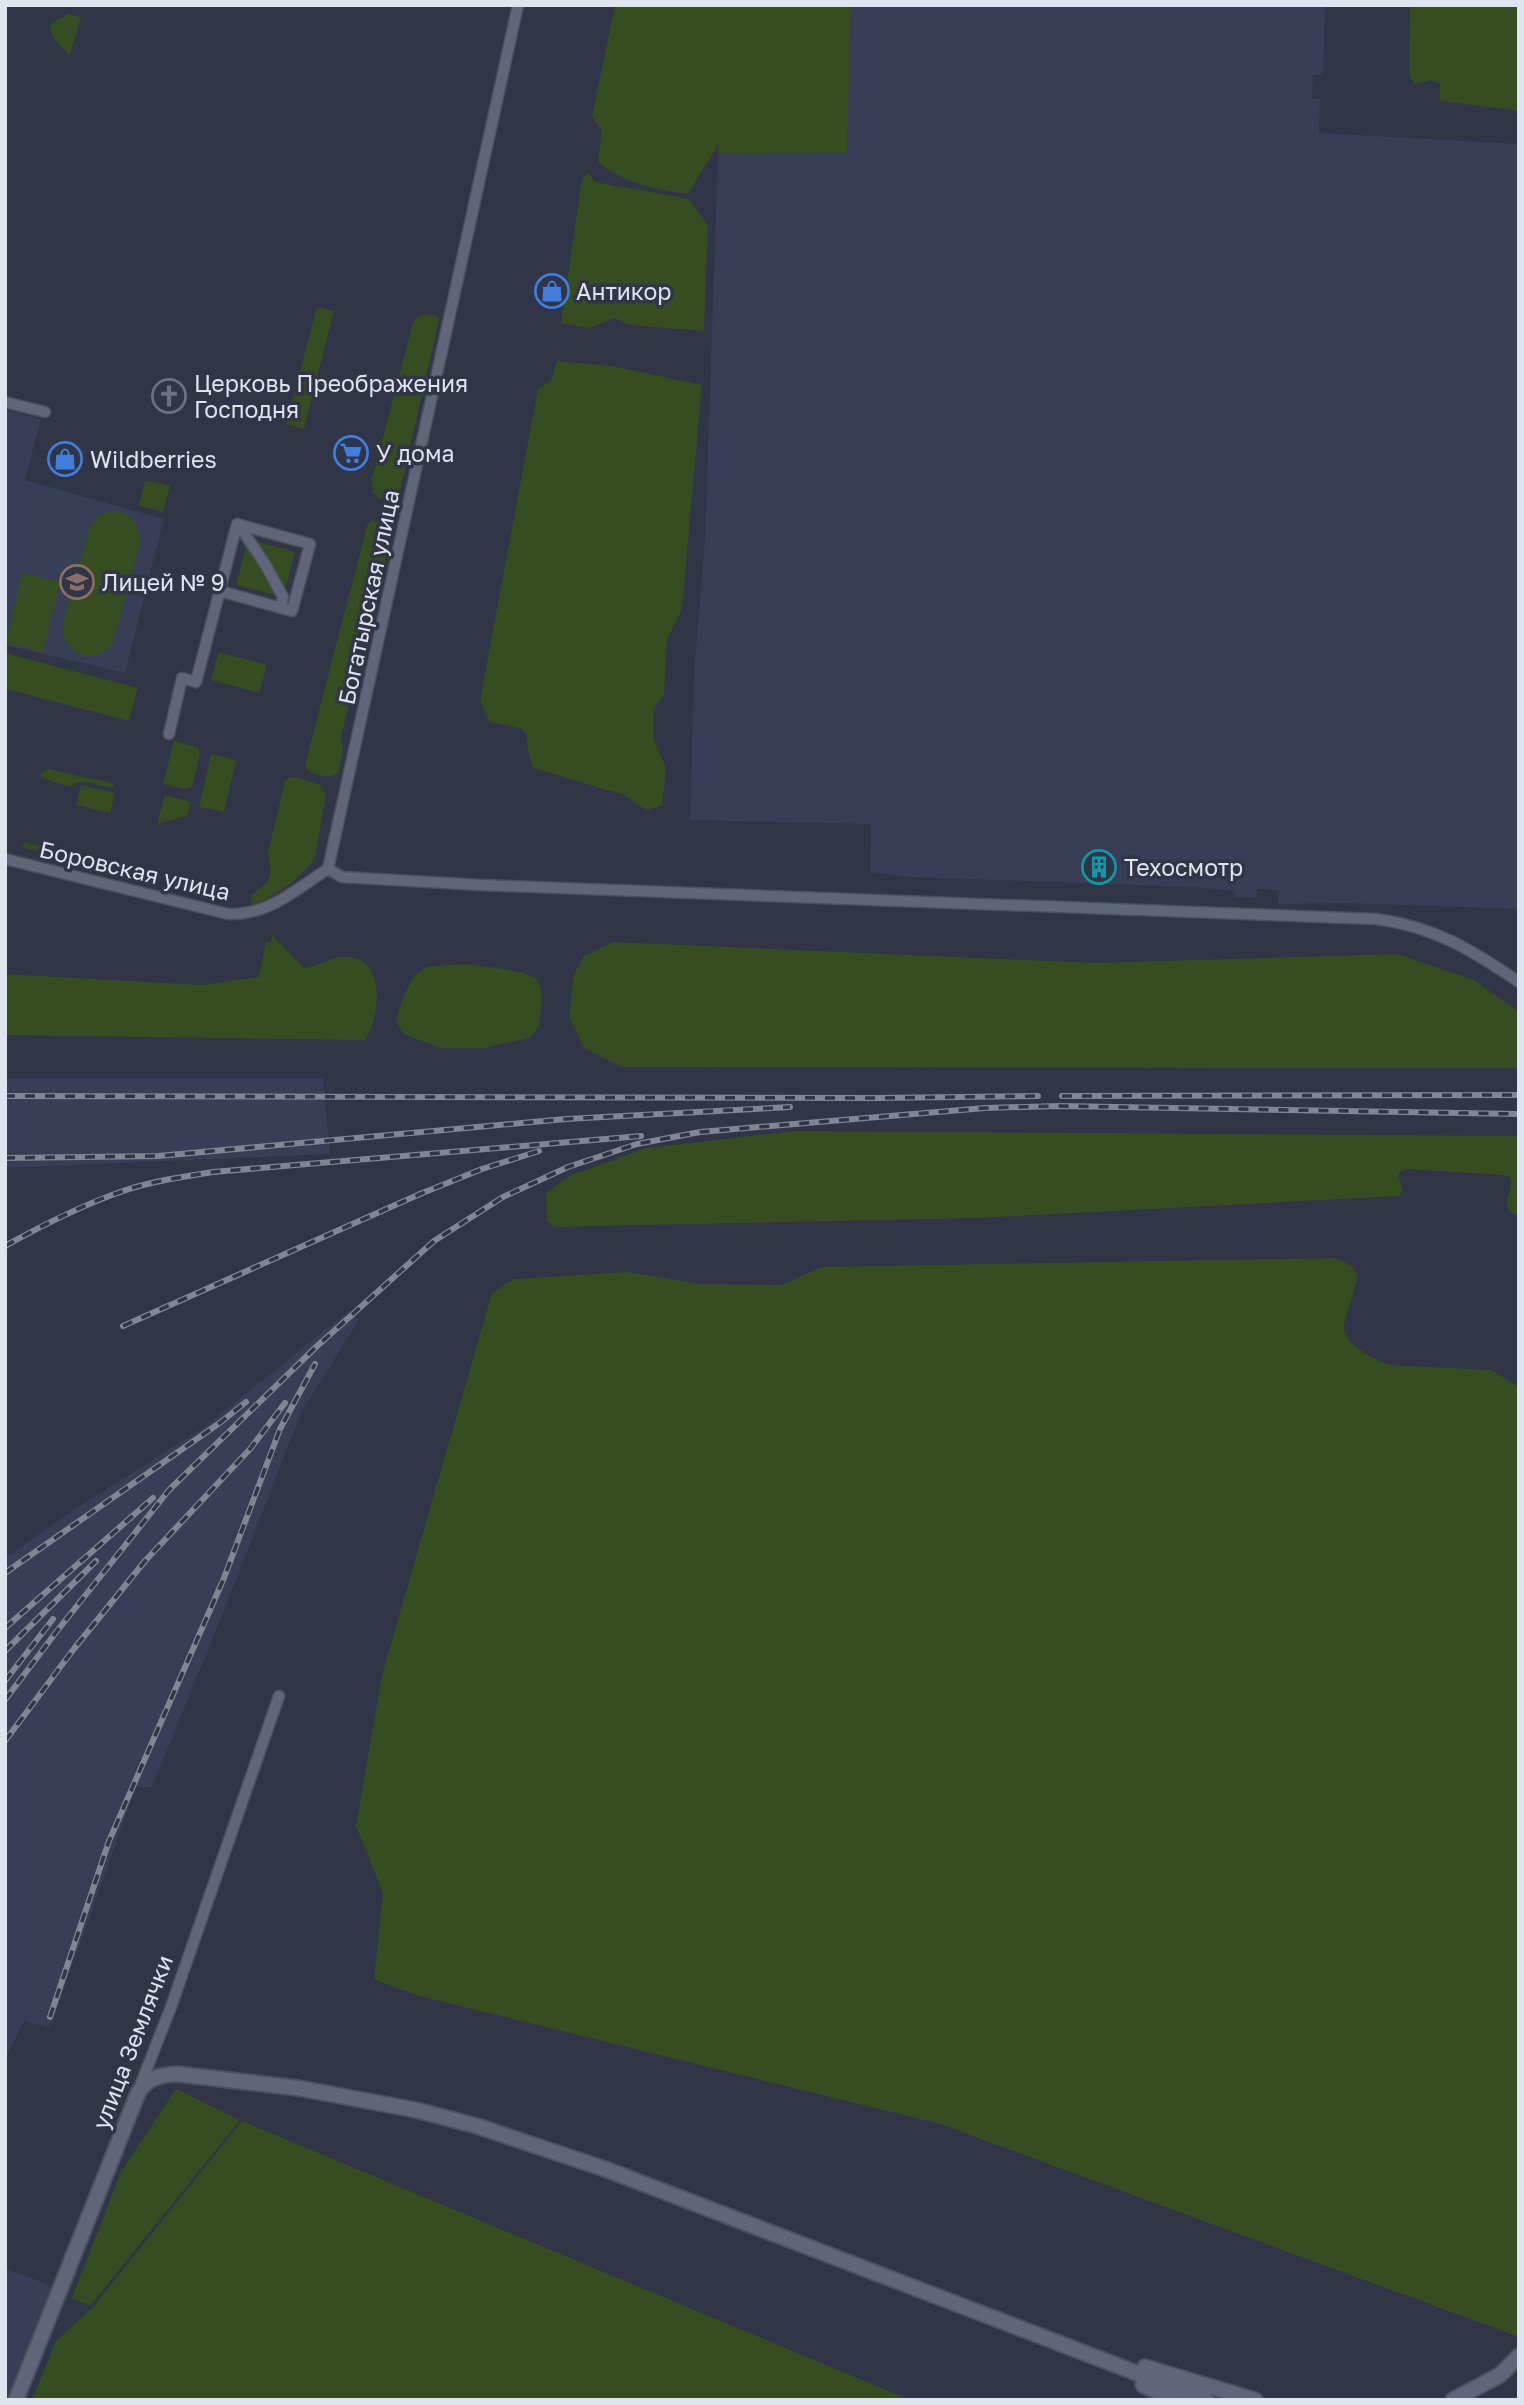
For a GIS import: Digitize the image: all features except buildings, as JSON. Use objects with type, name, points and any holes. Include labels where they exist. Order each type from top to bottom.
[{"type":"street","name":"Богатырская улица","points":[[328,869],[518,5]]},
{"type":"street","points":[[5,402],[45,412]]},
{"type":"street","points":[[220,591],[292,611],[310,544],[237,524]]},
{"type":"street","points":[[169,734],[182,678],[196,682],[237,524]]},
{"type":"street","points":[[237,524],[265,564],[283,597],[281,608]]},
{"type":"street","name":"Боровская улица","points":[[5,859],[229,914],[246,915],[264,910],[328,869]]},
{"type":"street","points":[[328,869],[342,877],[480,885],[1376,919],[1406,923],[1437,934],[1478,954],[1519,982]]},
{"type":"street","name":"улица Землячки","points":[[16,2400],[171,2007],[279,1696]]},
{"type":"street","points":[[138,2093],[148,2080],[192,2075],[342,2096],[416,2110],[477,2126],[604,2169],[1207,2400]]},
{"type":"street","points":[[1037,2335],[1175,2400]]},
{"type":"street","points":[[1037,2335],[1255,2400]]},
{"type":"street","points":[[1453,2400],[1500,2375],[1519,2356]]},
{"type":"shaded area","points":[[851,5],[1325,5],[1323,75],[1313,75],[1312,99],[1320,99],[1319,133],[1519,144],[1519,909],[1345,903],[1278,904],[1278,890],[1257,889],[1257,898],[1235,897],[1235,891],[1191,887],[909,877],[870,872],[871,824],[690,820],[694,674],[705,539],[718,154],[847,153]]},
{"type":"shaded area","name":"Лицей № 9","points":[[5,410],[41,419],[25,480],[164,519],[125,673],[5,645]]},
{"type":"shaded area","points":[[5,1078],[323,1078],[330,1154],[5,1168]]},
{"type":"shaded area","points":[[349,1311],[359,1320],[302,1411],[152,1787],[136,1787],[50,2028],[24,2021],[5,2060],[5,1558],[75,1509],[203,1428]]},
{"type":"shaded area","points":[[5,2268],[52,2286],[8,2400],[5,2400]]},
{"type":"green space","points":[[615,5],[851,5],[847,153],[718,154],[719,143],[688,194],[640,184],[608,169],[598,162],[602,131],[592,116]]},
{"type":"green space","points":[[1410,5],[1519,5],[1519,111],[1440,101],[1440,84],[1431,80],[1415,84],[1409,76]]},
{"type":"green space","points":[[68,14],[81,17],[70,55],[56,41],[50,30],[51,24]]},
{"type":"green space","points":[[588,173],[595,182],[689,199],[708,226],[704,331],[629,325],[615,318],[589,328],[561,323],[582,179]]},
{"type":"green space","points":[[317,307],[334,311],[304,429],[286,424]]},
{"type":"green space","points":[[423,315],[436,315],[439,320],[399,495],[391,501],[381,499],[373,493],[372,479],[413,323]]},
{"type":"green space","points":[[557,361],[612,366],[702,385],[682,609],[667,640],[664,694],[653,710],[653,737],[666,768],[662,806],[646,810],[624,795],[533,768],[527,734],[520,728],[489,722],[480,700],[538,389],[551,381]]},
{"type":"green space","points":[[145,480],[170,486],[163,512],[139,506]]},
{"type":"green space","points":[[113,511],[125,514],[134,522],[139,532],[139,545],[113,643],[106,651],[88,656],[72,650],[63,634],[63,623],[90,526],[99,515]]},
{"type":"green space","points":[[372,520],[393,527],[341,737],[343,750],[338,773],[322,776],[309,771],[305,765],[367,526]]},
{"type":"green space","points":[[248,539],[295,552],[283,597],[236,585]]},
{"type":"green space","points":[[22,573],[60,582],[43,652],[6,643]]},
{"type":"green space","points":[[219,652],[267,665],[259,693],[211,680]]},
{"type":"green space","points":[[5,653],[138,688],[129,721],[5,689]]},
{"type":"green space","points":[[174,741],[198,747],[200,754],[192,787],[182,789],[163,784]]},
{"type":"green space","points":[[211,754],[236,760],[224,812],[199,807]]},
{"type":"green space","points":[[49,769],[112,783],[115,788],[86,782],[70,787],[42,778],[40,774]]},
{"type":"green space","points":[[297,777],[320,785],[326,795],[315,857],[288,885],[262,901],[251,903],[251,896],[267,882],[271,872],[268,853],[285,781]]},
{"type":"green space","points":[[81,785],[115,793],[110,813],[76,805]]},
{"type":"green space","points":[[165,795],[191,802],[187,816],[157,824]]},
{"type":"green space","points":[[24,842],[99,860],[101,864],[96,866],[22,847]]},
{"type":"green space","points":[[272,935],[304,968],[340,957],[355,958],[366,964],[373,974],[377,1001],[371,1028],[365,1040],[5,1035],[5,974],[201,985],[259,977],[266,942],[271,943]]},
{"type":"green space","points":[[613,942],[1095,963],[1397,954],[1474,980],[1519,1012],[1519,1068],[621,1067],[584,1048],[569,1017],[574,974],[584,956]]},
{"type":"green space","points":[[466,964],[506,969],[535,978],[539,983],[541,999],[539,1027],[529,1038],[484,1048],[440,1048],[404,1034],[396,1022],[410,984],[420,971],[430,967]]},
{"type":"green space","points":[[795,1131],[1519,1136],[1519,1216],[1512,1213],[1507,1204],[1510,1177],[1406,1169],[1398,1176],[1403,1190],[1399,1196],[979,1218],[554,1227],[547,1221],[546,1193],[571,1175],[647,1148]]},
{"type":"green space","points":[[1335,1258],[1352,1266],[1358,1276],[1343,1328],[1350,1342],[1367,1355],[1389,1365],[1491,1370],[1519,1387],[1519,2337],[940,2124],[415,1995],[374,1979],[383,1893],[356,1826],[382,1675],[492,1293],[514,1279],[626,1272],[700,1284],[782,1285],[821,1267]]},
{"type":"green space","points":[[176,2089],[240,2120],[90,2306],[72,2298],[121,2172]]},
{"type":"green space","points":[[242,2121],[910,2400],[32,2400],[56,2341],[93,2307]]},
{"type":"railway","points":[[1062,1096],[1519,1095]]},
{"type":"railway","points":[[5,1096],[1038,1096]]},
{"type":"railway","points":[[5,1700],[169,1490],[315,1348],[434,1241],[503,1197],[568,1167],[637,1144],[700,1132],[985,1108],[1060,1106],[1519,1114]]},
{"type":"railway","points":[[5,1158],[158,1156],[566,1119],[790,1107]]},
{"type":"railway","points":[[5,1246],[63,1216],[123,1191],[213,1172],[641,1136]]},
{"type":"railway","points":[[123,1326],[420,1194],[482,1169],[539,1151]]},
{"type":"railway","points":[[50,2017],[109,1841],[224,1578],[280,1429],[315,1364]]},
{"type":"railway","points":[[5,1573],[246,1402]]},
{"type":"railway","points":[[5,1741],[73,1650],[145,1561],[250,1449],[285,1403]]},
{"type":"railway","points":[[5,1628],[153,1498]]},
{"type":"railway","points":[[5,1651],[96,1561]]},
{"type":"railway","points":[[5,1681],[53,1619]]},
{"type":"place","name":"Антикор","points":[[552,291]]},
{"type":"place","name":"Церковь Преображения Господня","points":[[169,396]]},
{"type":"place","name":"У дома","points":[[351,453]]},
{"type":"place","name":"Wildberries","points":[[65,459]]},
{"type":"place","name":"Лицей № 9","points":[[77,582]]},
{"type":"place","name":"Техосмотр","points":[[1099,867]]}]
